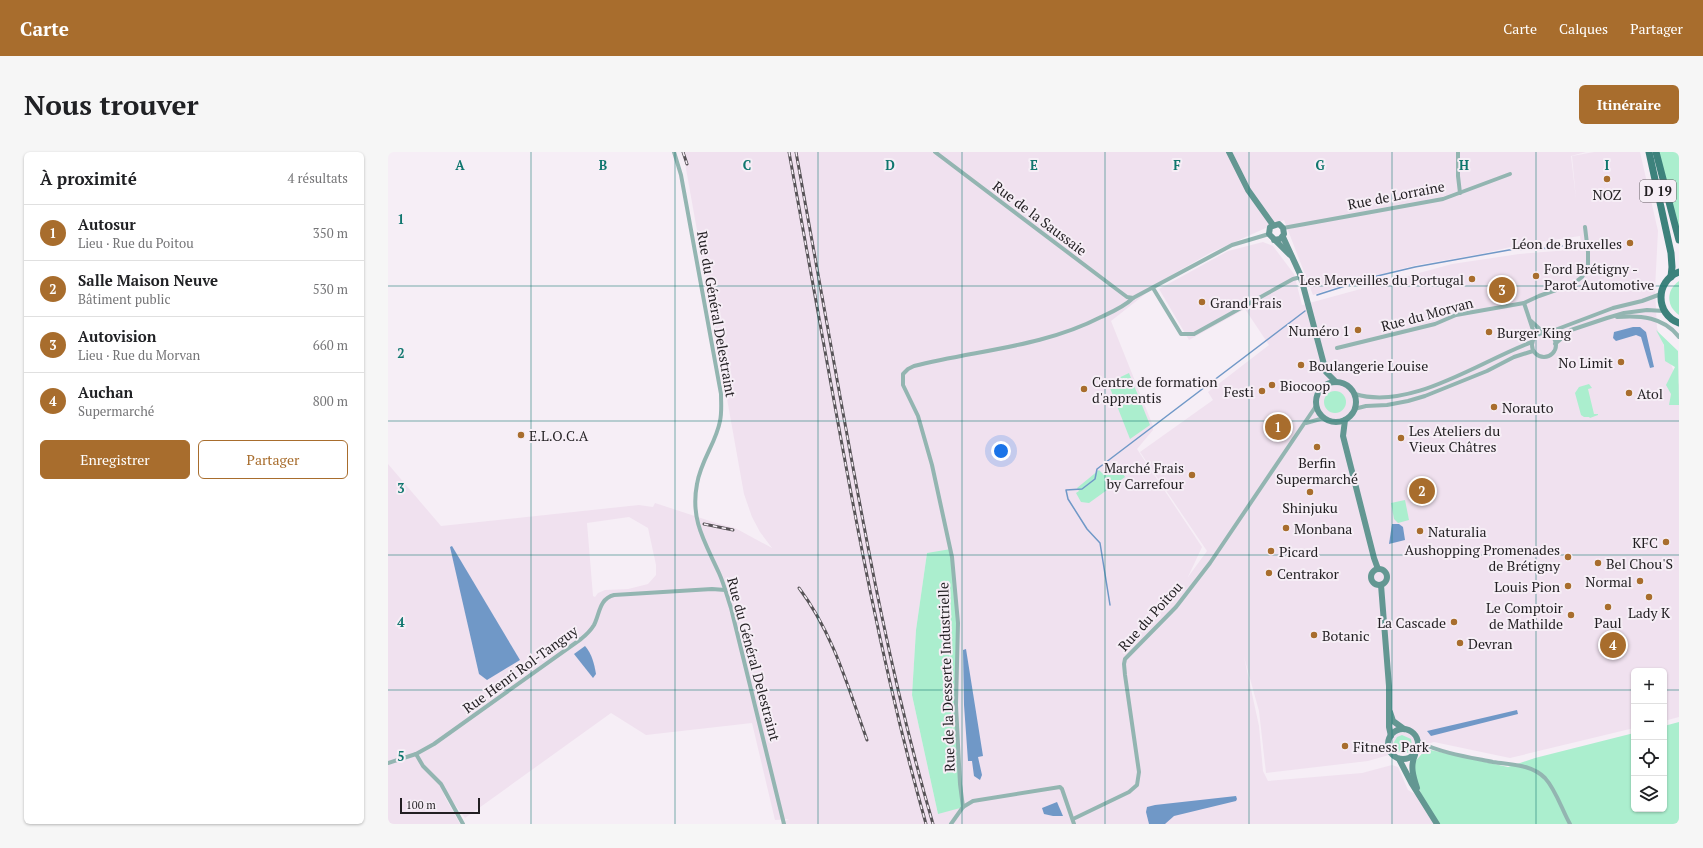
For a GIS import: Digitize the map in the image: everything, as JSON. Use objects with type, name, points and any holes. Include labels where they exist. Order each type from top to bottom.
[{"type":"main road","name":"D 19","points":[[1649,152],[1671,253],[1671,277]]},
{"type":"main road","name":"D 19","points":[[1656,152],[1679,240]]},
{"type":"main road","points":[[1679,272],[1664,284],[1661,294],[1661,303],[1664,311],[1669,317],[1679,323]]},
{"type":"street","name":"Rue du Général Delestraint","points":[[674,152],[681,175],[721,394],[720,421],[702,463],[697,483],[697,514],[703,541],[725,590],[752,692],[784,824]]},
{"type":"street","name":"Rue de la Saussaie","points":[[935,152],[1127,297],[1133,298]]},
{"type":"street","points":[[1229,152],[1248,190],[1273,225]]},
{"type":"street","points":[[1458,152],[1460,193]]},
{"type":"street","name":"Rue de Lorraine","points":[[1283,228],[1443,200],[1510,174]]},
{"type":"street","points":[[1294,259],[1269,234],[1269,230],[1273,225],[1279,224],[1283,228],[1283,237],[1294,259],[1301,277],[1326,372],[1323,386],[1317,395],[1316,406],[1319,413],[1324,418],[1335,422],[1345,420],[1349,417],[1356,404],[1354,394],[1344,383],[1336,382],[1323,386]]},
{"type":"street","name":"Rue du Morvan","points":[[1337,348],[1435,324],[1456,315],[1524,303],[1531,298],[1573,284],[1582,277],[1588,267],[1589,261],[1585,227]]},
{"type":"street","name":"Rue de la Desserte Industrielle","points":[[963,807],[956,719],[958,623],[952,557],[932,465],[918,416],[905,391],[902,377],[906,370],[914,366],[1010,347],[1077,329],[1121,307],[1133,298],[1232,245],[1269,234]]},
{"type":"street","points":[[1274,240],[1283,237]]},
{"type":"street","points":[[1153,288],[1181,334],[1189,335],[1194,334],[1293,279],[1301,277]]},
{"type":"street","points":[[1354,394],[1367,398],[1385,397],[1421,389],[1450,379],[1518,347],[1532,342],[1536,336],[1613,308],[1642,301],[1661,294]]},
{"type":"street","points":[[1524,303],[1531,321],[1532,329],[1536,336]]},
{"type":"street","points":[[1532,342],[1533,351],[1541,357],[1548,356],[1554,352],[1556,344],[1571,330],[1624,313],[1647,310],[1664,311]]},
{"type":"street","points":[[1607,318],[1647,316],[1664,323],[1679,337]]},
{"type":"street","points":[[1531,321],[1545,333],[1553,337],[1556,344]]},
{"type":"street","points":[[1354,409],[1394,403],[1425,396],[1487,371],[1514,357],[1533,351]]},
{"type":"street","points":[[1326,372],[1336,382]]},
{"type":"street","name":"Rue du Poitou","points":[[1074,822],[1130,792],[1139,781],[1125,675],[1125,659],[1164,621],[1210,563],[1306,423],[1316,406]]},
{"type":"street","points":[[1306,423],[1324,418]]},
{"type":"street","points":[[1343,436],[1345,420]]},
{"type":"street","points":[[1335,422],[1343,436],[1378,569]]},
{"type":"street","points":[[1378,569],[1384,570],[1387,575],[1386,582],[1381,585],[1376,584],[1372,580],[1372,574],[1378,569]]},
{"type":"street","points":[[1381,585],[1389,686],[1389,750],[1391,754],[1399,759],[1412,784],[1437,824]]},
{"type":"street","name":"Rue Henri Rol-Tanguy","points":[[388,763],[416,754],[434,744],[581,639],[593,626],[606,598],[614,595],[725,590]]},
{"type":"street","points":[[1389,710],[1394,721],[1404,729],[1415,734],[1419,742],[1419,747],[1412,762],[1412,768],[1420,797]]},
{"type":"street","points":[[1390,736],[1396,731],[1404,729]]},
{"type":"street","points":[[1419,742],[1442,750],[1528,768],[1538,772],[1549,784],[1570,824]]},
{"type":"street","points":[[416,754],[423,766],[441,784],[463,824]]},
{"type":"street","points":[[1399,759],[1408,759],[1415,754]]},
{"type":"street","points":[[951,824],[963,807],[973,801],[1060,787],[1074,822]]},
{"type":"shaded area","points":[[683,152],[1586,152],[1571,156],[1576,199],[1572,156],[1594,152],[1640,152],[1658,231],[1655,289],[1657,328],[1679,385],[1679,717],[1667,720],[1667,668],[1631,668],[1631,729],[1510,758],[1434,742],[1368,761],[1266,773],[1259,711],[1244,657],[1259,726],[1263,771],[1268,781],[1362,773],[1392,765],[1398,767],[1408,790],[1420,797],[1437,824],[780,824],[789,819],[775,820],[752,723],[646,735],[611,713],[465,818],[441,786],[445,797],[460,824],[388,824],[388,464],[441,526],[639,505],[653,507],[655,503],[735,528],[772,548],[760,532],[752,517],[744,494]],"holes":[[[1284,220],[1313,295],[1354,281],[1417,265],[1481,254],[1519,245],[1580,236],[1582,249],[1519,254],[1452,264],[1302,305],[1294,274],[1273,246],[1263,242],[1228,251],[1159,289],[1189,340],[1245,309],[1269,345],[1208,392],[1213,400],[1140,452],[1207,551],[1188,577],[1202,547],[1137,449],[1153,430],[1153,426],[1111,321],[1163,280],[1210,253]],[[629,517],[648,528],[656,565],[656,575],[648,584],[628,589],[605,590],[598,593],[595,597],[593,596],[587,523]],[[927,553],[938,814],[912,695],[916,630]]]},
{"type":"green space","points":[[1656,152],[1679,152],[1679,240]]},
{"type":"green space","points":[[1679,281],[1679,315],[1672,307],[1669,298],[1672,289]]},
{"type":"green space","points":[[1656,330],[1678,351],[1679,405],[1669,405],[1671,394],[1666,385],[1675,367],[1665,361],[1664,345]]},
{"type":"green space","points":[[1129,373],[1150,425],[1130,439],[1108,383]]},
{"type":"green space","points":[[1589,384],[1592,388],[1588,389],[1594,414],[1598,414],[1590,418],[1581,415],[1575,393],[1579,387]]},
{"type":"green space","points":[[1335,391],[1343,394],[1346,402],[1343,410],[1335,413],[1327,410],[1324,402],[1327,394]]},
{"type":"green space","points":[[1116,463],[1125,477],[1089,503],[1081,502],[1076,493],[1079,491],[1077,488],[1099,470],[1102,473]]},
{"type":"green space","points":[[1405,500],[1409,520],[1398,523],[1394,519],[1391,503]]},
{"type":"green space","points":[[951,549],[958,608],[958,741],[964,807],[938,814],[912,695],[916,630],[927,553]]},
{"type":"green space","points":[[1679,722],[1679,824],[1439,824],[1422,796],[1413,764],[1426,749],[1508,767],[1535,758],[1631,734],[1631,812],[1667,812],[1667,725]]},
{"type":"green space","points":[[1402,735],[1411,739],[1412,746],[1410,752],[1403,754],[1397,751],[1393,744],[1397,737]]},
{"type":"water","points":[[1633,327],[1640,327],[1646,332],[1654,367],[1650,368],[1641,337],[1636,335],[1616,341],[1613,338],[1614,332]]},
{"type":"water","points":[[1392,524],[1399,524],[1403,527],[1405,540],[1389,544]]},
{"type":"water","points":[[452,546],[520,660],[487,680],[479,674],[450,547]]},
{"type":"water","points":[[585,646],[591,655],[596,674],[593,678],[574,654]]},
{"type":"water","points":[[966,649],[983,756],[978,757],[982,775],[980,780],[974,776],[972,761],[968,761],[964,705],[963,650]]},
{"type":"water","points":[[1517,710],[1518,714],[1431,736],[1427,731]]},
{"type":"water","points":[[1236,796],[1236,801],[1174,816],[1165,824],[1149,824],[1146,812],[1147,807],[1155,805]]},
{"type":"water","points":[[1057,802],[1063,816],[1044,814],[1042,808]]},
{"type":"waterway","points":[[1317,295],[1373,277],[1415,267],[1509,250],[1554,248],[1562,246]]},
{"type":"waterway","points":[[1110,605],[1100,543],[1087,529],[1068,499],[1066,490],[1082,489],[1095,479],[1097,469],[1305,311]]},
{"type":"railway","points":[[683,152],[687,164]]},
{"type":"railway","points":[[789,152],[848,479],[871,594],[896,710],[926,824]]},
{"type":"railway","points":[[796,152],[881,612],[892,665],[918,771],[933,824]]},
{"type":"railway","points":[[704,524],[733,530]]},
{"type":"railway","points":[[799,588],[821,623],[839,661],[867,740]]},
{"type":"place","name":"NOZ","points":[[1607,179]]},
{"type":"place","name":"Léon de Bruxelles","points":[[1630,243]]},
{"type":"place","name":"Ford Brétigny - Parot Automotive","points":[[1536,276]]},
{"type":"place","name":"Les Merveilles du Portugal","points":[[1472,279]]},
{"type":"place","name":"Autovision","points":[[1502,290]]},
{"type":"place","name":"Grand Frais","points":[[1202,302]]},
{"type":"place","name":"Numéro 1","points":[[1358,330]]},
{"type":"place","name":"Burger King","points":[[1489,332]]},
{"type":"place","name":"No Limit","points":[[1621,362]]},
{"type":"place","name":"Boulangerie Louise","points":[[1301,365]]},
{"type":"place","name":"Biocoop","points":[[1272,385]]},
{"type":"place","name":"Centre de formation d'apprentis","points":[[1084,389]]},
{"type":"place","name":"Festi","points":[[1262,391]]},
{"type":"place","name":"Atol","points":[[1629,393]]},
{"type":"place","name":"Norauto","points":[[1494,407]]},
{"type":"place","name":"Autosur","points":[[1278,427]]},
{"type":"place","name":"E.L.O.C.A","points":[[521,435]]},
{"type":"place","name":"Les Ateliers du Vieux Châtres","points":[[1401,438]]},
{"type":"place","name":"Berfin Supermarché","points":[[1317,447]]},
{"type":"place","name":"Marché Frais by Carrefour","points":[[1192,475]]},
{"type":"place","name":"Salle Maison Neuve","points":[[1422,491]]},
{"type":"place","name":"Shinjuku","points":[[1310,492]]},
{"type":"place","name":"Monbana","points":[[1286,528]]},
{"type":"place","name":"Naturalia","points":[[1420,531]]},
{"type":"place","name":"KFC","points":[[1666,542]]},
{"type":"place","name":"Picard","points":[[1271,551]]},
{"type":"place","name":"Aushopping Promenades de Brétigny","points":[[1568,557]]},
{"type":"place","name":"Bel Chou'S","points":[[1598,563]]},
{"type":"place","name":"Centrakor","points":[[1269,573]]},
{"type":"place","name":"Normal","points":[[1640,581]]},
{"type":"place","name":"Louis Pion","points":[[1568,586]]},
{"type":"place","name":"Lady K","points":[[1649,597]]},
{"type":"place","name":"Paul","points":[[1608,607]]},
{"type":"place","name":"Le Comptoir de Mathilde","points":[[1571,615]]},
{"type":"place","name":"La Cascade","points":[[1454,622]]},
{"type":"place","name":"Botanic","points":[[1314,635]]},
{"type":"place","name":"Devran","points":[[1460,643]]},
{"type":"place","name":"Auchan","points":[[1613,645]]},
{"type":"place","name":"Fitness Park","points":[[1345,746]]}]
